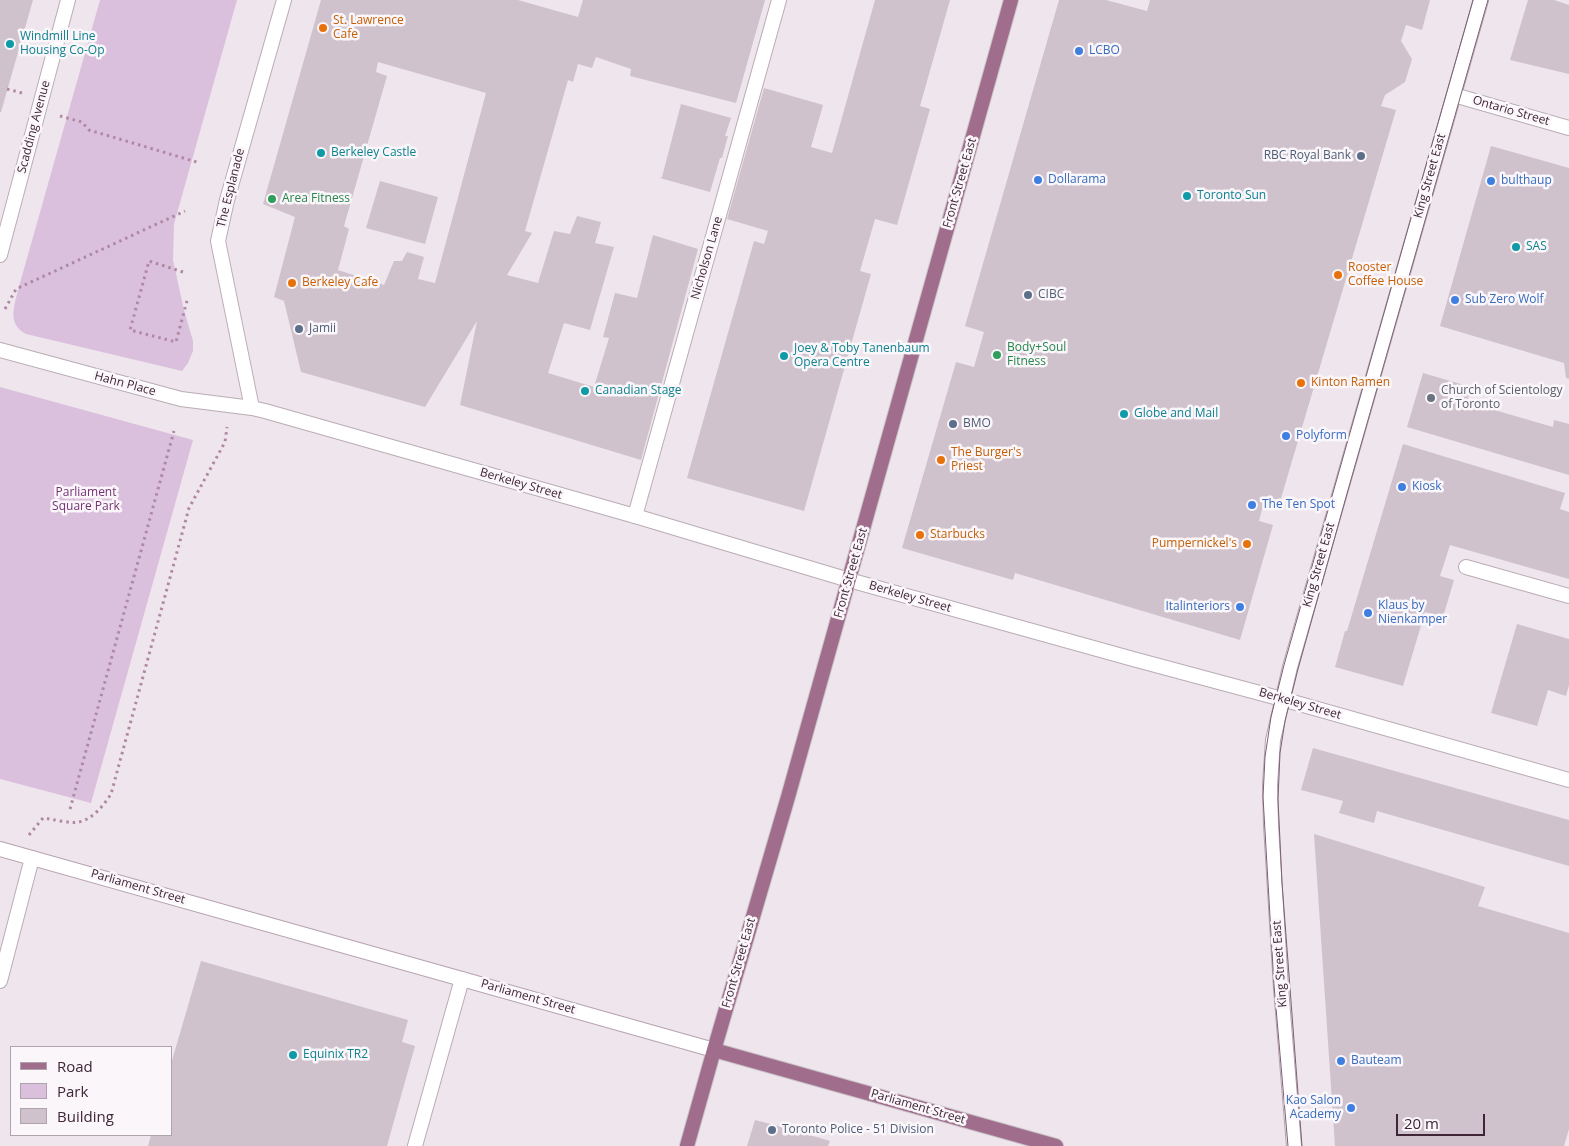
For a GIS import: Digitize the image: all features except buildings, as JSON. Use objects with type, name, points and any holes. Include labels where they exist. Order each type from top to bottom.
[{"type":"main road","name":"Front Street East","points":[[687,1146],[788,797],[1011,0]]},
{"type":"main road","name":"Parliament Street","points":[[714,1050],[1037,1143],[1056,1146]]},
{"type":"street","name":"Scadding Avenue","points":[[0,255],[68,0]]},
{"type":"street","name":"The Esplanade","points":[[252,408],[218,241],[227,200],[284,0]]},
{"type":"street","name":"Nicholson Lane","points":[[635,516],[779,0]]},
{"type":"street","name":"King Street East","points":[[1294,1146],[1281,988],[1271,825],[1270,784],[1273,740],[1282,699],[1481,0]]},
{"type":"street","name":"Ontario Street","points":[[1454,95],[1569,128]]},
{"type":"street","name":"Hahn Place","points":[[0,350],[181,399],[252,408]]},
{"type":"street","name":"Berkeley Street","points":[[252,408],[635,516],[849,580],[1132,659],[1244,688],[1569,780]]},
{"type":"street","points":[[1466,567],[1569,596]]},
{"type":"street","name":"Parliament Street","points":[[0,848],[714,1050]]},
{"type":"street","points":[[0,981],[32,858]]},
{"type":"street","points":[[415,1146],[462,978]]},
{"type":"path","points":[[38,110],[82,122],[89,130],[200,163]]},
{"type":"path","points":[[5,309],[16,289],[184,211]]},
{"type":"path","points":[[183,272],[149,261],[130,330],[176,342],[188,296]]},
{"type":"path","points":[[70,809],[174,431]]},
{"type":"path","points":[[14,852],[43,818],[78,823],[92,816],[103,807],[111,794],[189,508],[225,442]]},
{"type":"green space","points":[[100,0],[237,0],[174,224],[173,260],[193,341],[193,351],[182,371],[26,334],[20,330],[14,320],[13,315],[18,290]]},
{"type":"green space","name":"Parliament Square Park","points":[[0,387],[193,440],[91,803],[0,779]]},
{"type":"tram line","points":[[1288,1146],[1274,985],[1263,797],[1265,757],[1271,717],[1284,665],[1473,0]]},
{"type":"tram line","points":[[1302,1146],[1282,883],[1278,799],[1280,753],[1285,721],[1348,490],[1488,0]]},
{"type":"place","name":"St. Lawrence Cafe","points":[[323,28]]},
{"type":"place","name":"Windmill Line Housing Co-Op","points":[[10,44]]},
{"type":"place","name":"LCBO","points":[[1079,51]]},
{"type":"place","name":"Berkeley Castle","points":[[321,153]]},
{"type":"place","name":"RBC Royal Bank","points":[[1361,156]]},
{"type":"place","name":"Dollarama","points":[[1038,180]]},
{"type":"place","name":"bulthaup","points":[[1491,181]]},
{"type":"place","name":"Toronto Sun","points":[[1187,196]]},
{"type":"place","name":"Area Fitness","points":[[272,199]]},
{"type":"place","name":"SAS","points":[[1516,247]]},
{"type":"place","name":"Rooster Coffee House","points":[[1338,275]]},
{"type":"place","name":"Berkeley Cafe","points":[[292,283]]},
{"type":"place","name":"CIBC","points":[[1028,295]]},
{"type":"place","name":"Sub Zero Wolf","points":[[1455,300]]},
{"type":"place","name":"Jamii","points":[[299,329]]},
{"type":"place","name":"Body+Soul Fitness","points":[[997,355]]},
{"type":"place","name":"Joey & Toby Tanenbaum Opera Centre","points":[[784,356]]},
{"type":"place","name":"Kinton Ramen","points":[[1301,383]]},
{"type":"place","name":"Canadian Stage","points":[[585,391]]},
{"type":"place","name":"Church of Scientology of Toronto","points":[[1431,398]]},
{"type":"place","name":"Globe and Mail","points":[[1124,414]]},
{"type":"place","name":"BMO","points":[[953,424]]},
{"type":"place","name":"Polyform","points":[[1286,436]]},
{"type":"place","name":"The Burger's Priest","points":[[941,460]]},
{"type":"place","name":"Kiosk","points":[[1402,487]]},
{"type":"place","name":"The Ten Spot","points":[[1252,505]]},
{"type":"place","name":"Starbucks","points":[[920,535]]},
{"type":"place","name":"Pumpernickel's","points":[[1247,544]]},
{"type":"place","name":"Italinteriors","points":[[1240,607]]},
{"type":"place","name":"Klaus by Nienkamper","points":[[1368,613]]},
{"type":"place","name":"Equinix TR2","points":[[293,1055]]},
{"type":"place","name":"Bauteam","points":[[1341,1061]]},
{"type":"place","name":"Kao Salon Academy","points":[[1351,1108]]},
{"type":"place","name":"Toronto Police - 51 Division","points":[[772,1130]]}]
